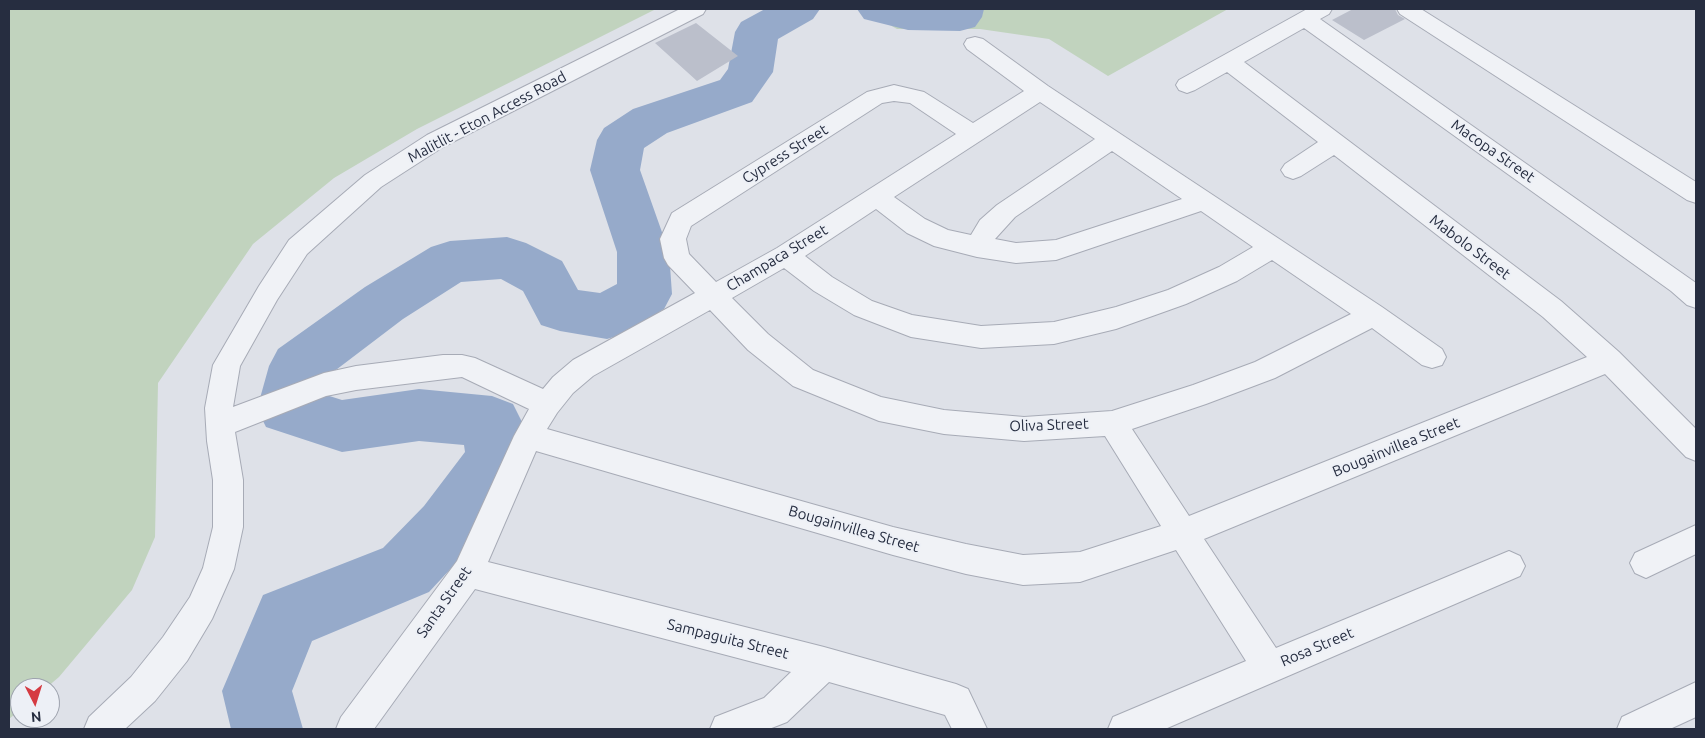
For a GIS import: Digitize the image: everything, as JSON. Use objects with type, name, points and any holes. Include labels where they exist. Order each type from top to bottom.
[{"type":"street","name":"Malitlit - Eton Access Road","points":[[101,729],[143,689],[175,649],[200,608],[218,569],[228,527],[228,480],[219,408],[227,364],[268,293],[298,247],[373,181],[435,141],[696,9]]},
{"type":"street","points":[[1407,9],[1696,194]]},
{"type":"street","points":[[1187,85],[1314,14]]},
{"type":"street","name":"Macopa Street","points":[[1314,14],[1691,285]]},
{"type":"street","points":[[975,44],[1040,91],[1432,357]]},
{"type":"street","name":"Mabolo Street","points":[[1229,62],[1552,309],[1608,360],[1696,448]]},
{"type":"street","name":"Champaca Street","points":[[528,436],[547,404],[563,385],[583,368],[786,255],[1040,91]]},
{"type":"street","name":"Cypress Street","points":[[714,296],[677,258],[673,239],[681,220],[875,97],[894,92],[916,97],[972,134]]},
{"type":"street","points":[[977,247],[989,227],[1006,211],[1112,139]]},
{"type":"street","points":[[1293,170],[1335,143]]},
{"type":"street","points":[[877,197],[925,231],[943,239],[1016,253],[1056,250],[1204,201]]},
{"type":"street","points":[[786,255],[823,284],[863,308],[911,326],[981,337],[1054,333],[1116,318],[1177,297],[1228,274],[1272,248]]},
{"type":"street","name":"Oliva Street","points":[[714,296],[758,342],[803,378],[879,409],[944,422],[1024,429],[1112,423],[1196,396],[1265,370],[1372,315]]},
{"type":"street","name":"Bougainvillea Street","points":[[528,436],[966,559],[1022,570],[1080,567],[1183,533],[1608,360]]},
{"type":"street","points":[[220,425],[309,390],[356,378],[411,370],[462,366],[476,370],[547,404]]},
{"type":"street","points":[[1112,423],[1269,668]]},
{"type":"street","name":"Santa Street","points":[[353,729],[468,572],[528,436]]},
{"type":"street","points":[[1646,563],[1696,539]]},
{"type":"street","name":"Rosa Street","points":[[1126,729],[1509,566]]},
{"type":"street","name":"Sampaguita Street","points":[[468,572],[824,664],[956,701],[970,729]]},
{"type":"street","points":[[727,729],[775,710],[824,664]]},
{"type":"street","points":[[1634,729],[1696,699]]},
{"type":"green space","points":[[9,9],[656,9],[417,129],[334,178],[253,244],[158,383],[155,537],[132,590],[58,678],[10,678],[9,719]]},
{"type":"green space","points":[[862,9],[1228,9],[1108,76],[1049,39],[980,29],[897,29]]},
{"type":"building","points":[[1353,9],[1395,9],[1398,15],[1405,19],[1364,40],[1332,20]]},
{"type":"building","points":[[696,23],[738,56],[697,81],[655,43]]},
{"type":"waterway","points":[[267,729],[257,691],[287,618],[406,570],[447,527],[496,459],[492,422],[419,415],[342,426],[287,409],[298,366],[384,303],[450,262],[507,258],[543,276],[560,309],[607,317],[645,294],[643,252],[615,170],[621,140],[650,121],[736,91],[750,72],[757,32],[798,9]]},
{"type":"waterway","points":[[879,9],[908,16],[960,17],[962,9]]}]
